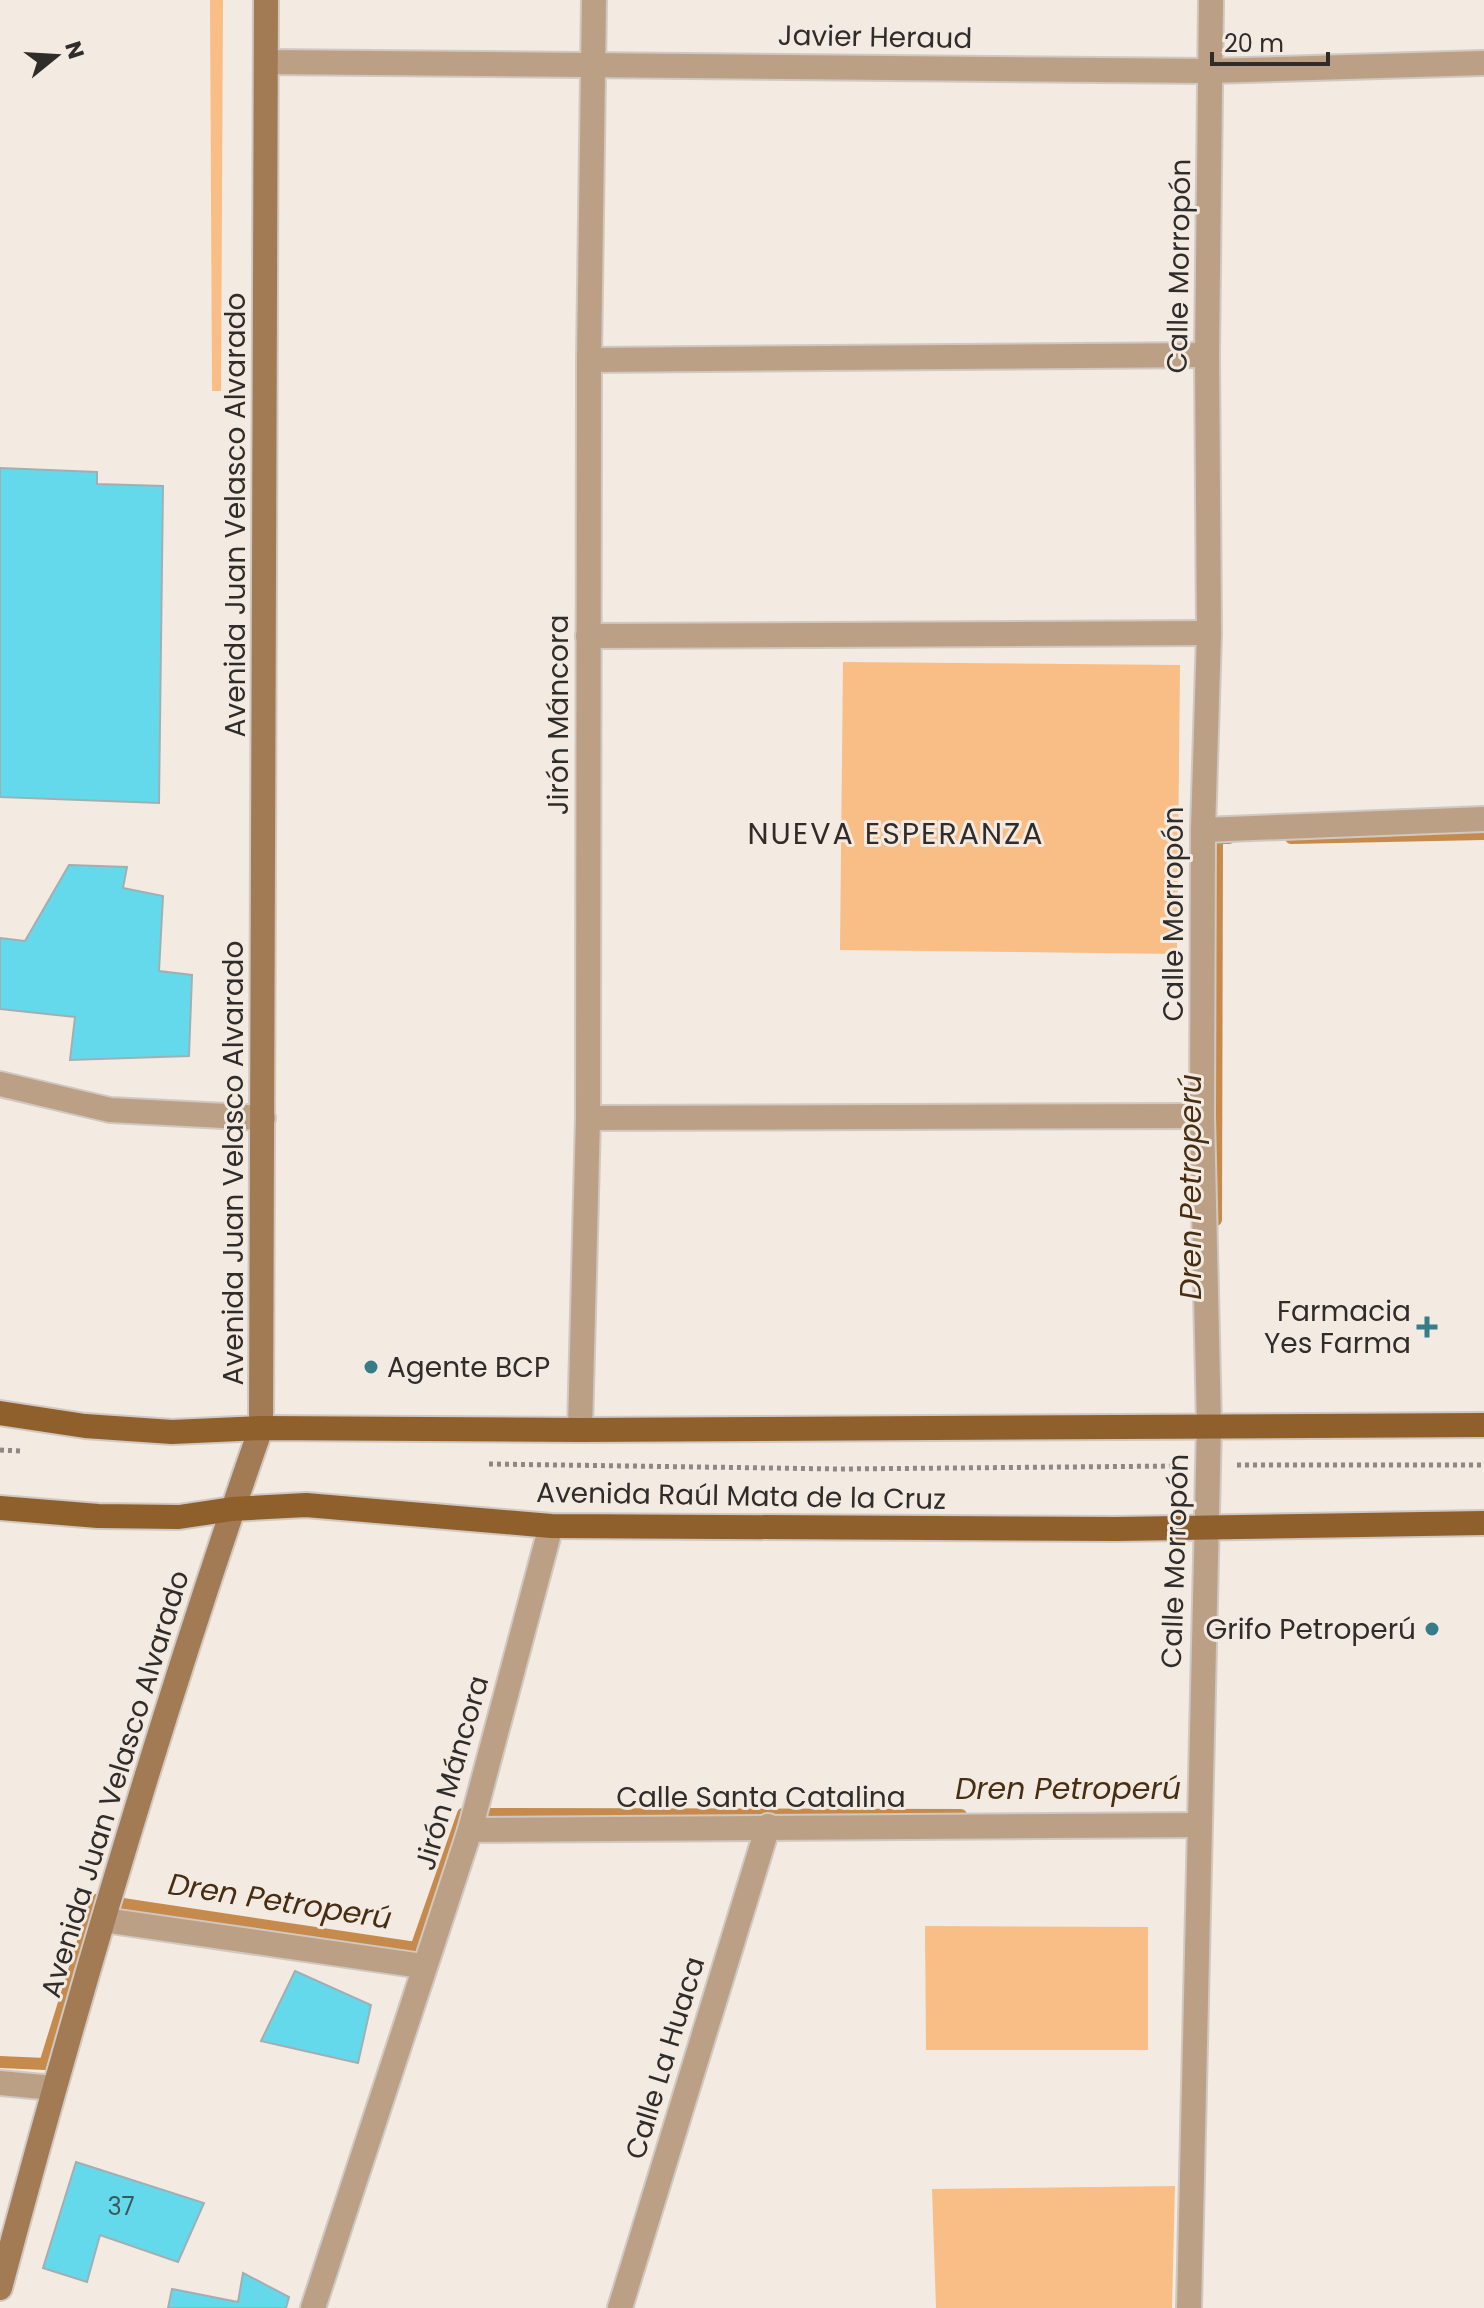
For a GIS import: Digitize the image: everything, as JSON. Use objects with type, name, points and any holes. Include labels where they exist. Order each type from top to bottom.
[{"type":"main road","points":[[0,1413],[85,1426],[172,1432],[261,1428],[580,1430],[1484,1425]]},
{"type":"main road","name":"Avenida Raúl Mata de la Cruz","points":[[0,1508],[98,1516],[179,1517],[232,1509],[306,1505],[551,1526],[1116,1529],[1206,1525],[1484,1523]]},
{"type":"street","name":"Avenida Juan Velasco Alvarado","points":[[0,2288],[53,2088],[232,1509],[261,1428],[266,0]]},
{"type":"street","name":"Jirón Máncora","points":[[580,1430],[588,1118],[589,360],[596,63],[594,0]]},
{"type":"street","name":"Calle Morropón","points":[[1189,2308],[1209,1425],[1202,1116],[1203,830],[1209,633],[1207,355],[1211,0]]},
{"type":"street","name":"Javier Heraud","points":[[266,62],[1211,71],[1484,63]]},
{"type":"street","points":[[589,360],[1207,355]]},
{"type":"street","points":[[588,636],[1209,633]]},
{"type":"street","points":[[1203,830],[1484,819]]},
{"type":"street","points":[[0,1084],[110,1110],[263,1118]]},
{"type":"street","points":[[588,1118],[1202,1116]]},
{"type":"street","name":"Jirón Máncora","points":[[313,2308],[422,1966],[470,1830],[551,1526]]},
{"type":"street","name":"Calle Santa Catalina","points":[[470,1830],[1198,1825]]},
{"type":"street","name":"Calle La Huaca","points":[[620,2308],[768,1826]]},
{"type":"street","points":[[104,1920],[422,1966]]},
{"type":"street","points":[[0,2083],[53,2088]]},
{"type":"shaded area","points":[[210,0],[223,0],[221,391],[212,391]]},
{"type":"shaded area","points":[[843,662],[1180,665],[1177,954],[840,950]]},
{"type":"shaded area","points":[[925,1926],[1148,1927],[1148,2050],[926,2050]]},
{"type":"shaded area","points":[[1175,2186],[1172,2308],[936,2308],[932,2189]]},
{"type":"building","points":[[0,468],[97,472],[97,484],[163,486],[159,803],[0,797]]},
{"type":"building","points":[[69,865],[127,867],[123,888],[163,896],[159,971],[192,975],[189,1056],[70,1060],[75,1017],[0,1009],[0,938],[25,941]]},
{"type":"building","points":[[295,1971],[371,2005],[358,2063],[261,2041]]},
{"type":"building","points":[[76,2162],[204,2203],[178,2262],[100,2235],[87,2282],[43,2268]]},
{"type":"building","points":[[243,2273],[289,2297],[286,2308],[168,2308],[172,2289],[238,2302]]},
{"type":"waterway","name":"Dren Petroperú","points":[[1291,838],[1484,834]]},
{"type":"waterway","name":"Dren Petroperú","points":[[1216,1220],[1217,838],[1229,838]]},
{"type":"waterway","name":"Dren Petroperú","points":[[0,2062],[45,2064],[96,1900],[416,1948],[463,1814],[961,1815]]},
{"type":"place","name":"Farmacia Yes Farma","points":[[1427,1327]]},
{"type":"place","name":"Agente BCP","points":[[371,1367]]},
{"type":"place","name":"Grifo Petroperú","points":[[1432,1629]]},
{"type":"district","name":"NUEVA ESPERANZA","points":[[896,833]]}]
